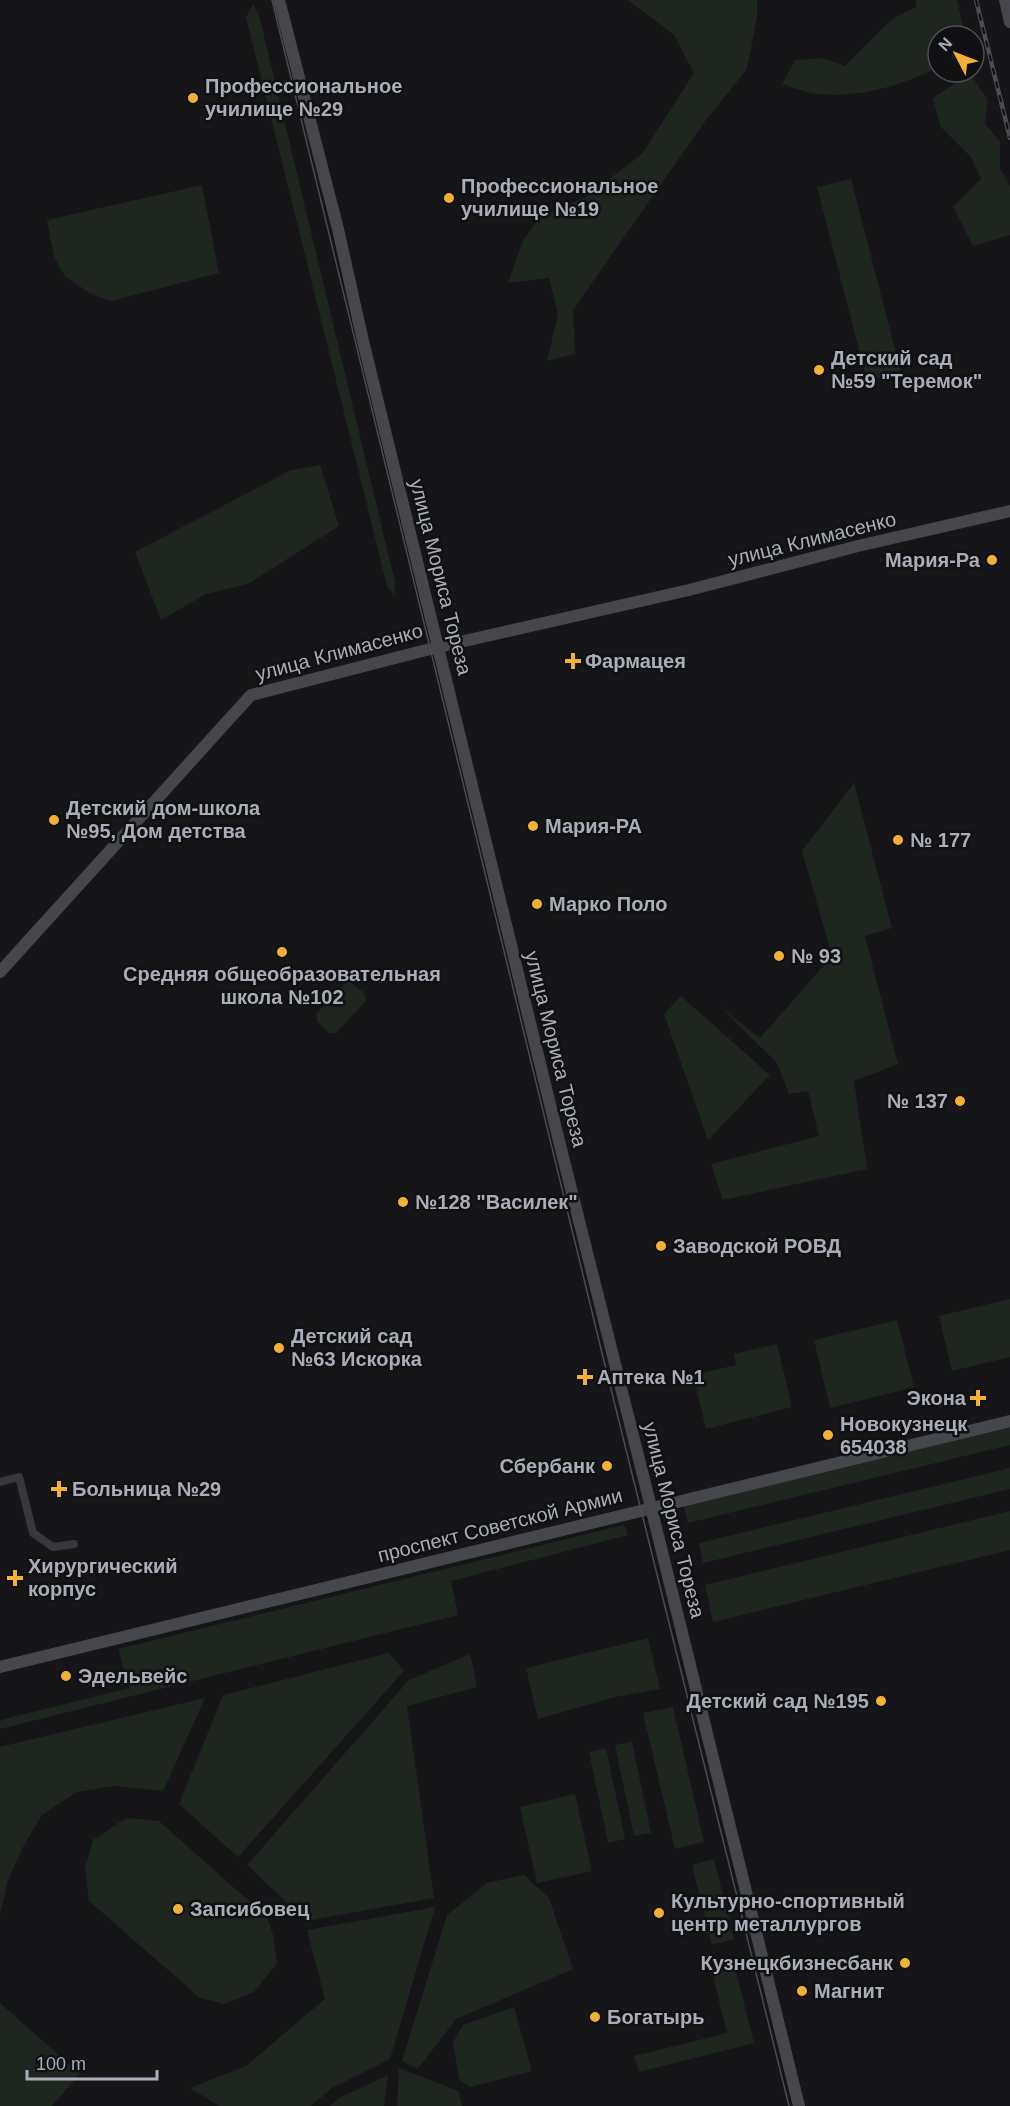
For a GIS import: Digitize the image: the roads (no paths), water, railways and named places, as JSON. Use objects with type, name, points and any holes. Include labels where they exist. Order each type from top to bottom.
[{"type":"street","name":"улица Мориса Тореза","points":[[279,0],[338,229],[558,1141],[799,2106]]},
{"type":"street","points":[[1005,0],[1010,22]]},
{"type":"street","name":"улица Климасенко","points":[[0,972],[251,695],[438,647],[689,590],[858,546],[1010,511]]},
{"type":"street","name":"проспект Советской Армии","points":[[0,1667],[1010,1421]]},
{"type":"street","points":[[0,1482],[19,1476],[33,1533],[53,1547],[74,1544]]},
{"type":"tram line","points":[[272,0],[603,1357],[789,2106]]},
{"type":"railway","points":[[976,0],[1010,138]]},
{"type":"place","name":"Профессиональное училище №29","points":[[193,98]]},
{"type":"place","name":"Профессиональное училище №19","points":[[449,198]]},
{"type":"place","name":"Детский сад №59 \"Теремок\"","points":[[819,370]]},
{"type":"place","name":"Мария-Ра","points":[[992,560]]},
{"type":"place","name":"Фармацея","points":[[573,661]]},
{"type":"place","name":"Детский дом-школа №95, Дом детства","points":[[54,820]]},
{"type":"place","name":"Мария-РА","points":[[533,826]]},
{"type":"place","name":"№ 177","points":[[898,840]]},
{"type":"place","name":"Марко Поло","points":[[537,904]]},
{"type":"place","name":"Средняя общеобразовательная школа №102","points":[[282,952]]},
{"type":"place","name":"№ 93","points":[[779,956]]},
{"type":"place","name":"№ 137","points":[[960,1101]]},
{"type":"place","name":"№128 \"Василек\"","points":[[403,1202]]},
{"type":"place","name":"Заводской РОВД","points":[[661,1246]]},
{"type":"place","name":"Детский сад №63 Искорка","points":[[279,1348]]},
{"type":"place","name":"Аптека №1","points":[[585,1377]]},
{"type":"place","name":"Экона","points":[[978,1398]]},
{"type":"place","name":"Новокузнецк 654038","points":[[828,1435]]},
{"type":"place","name":"Сбербанк","points":[[607,1466]]},
{"type":"place","name":"Больница №29","points":[[59,1489]]},
{"type":"place","name":"Хирургический корпус","points":[[15,1578]]},
{"type":"place","name":"Эдельвейс","points":[[66,1676]]},
{"type":"place","name":"Детский сад №195","points":[[881,1701]]},
{"type":"place","name":"Запсибовец","points":[[178,1909]]},
{"type":"place","name":"Культурно-спортивный центр металлургов","points":[[659,1913]]},
{"type":"place","name":"Кузнецкбизнесбанк","points":[[905,1963]]},
{"type":"place","name":"Магнит","points":[[802,1991]]},
{"type":"place","name":"Богатырь","points":[[595,2017]]}]
